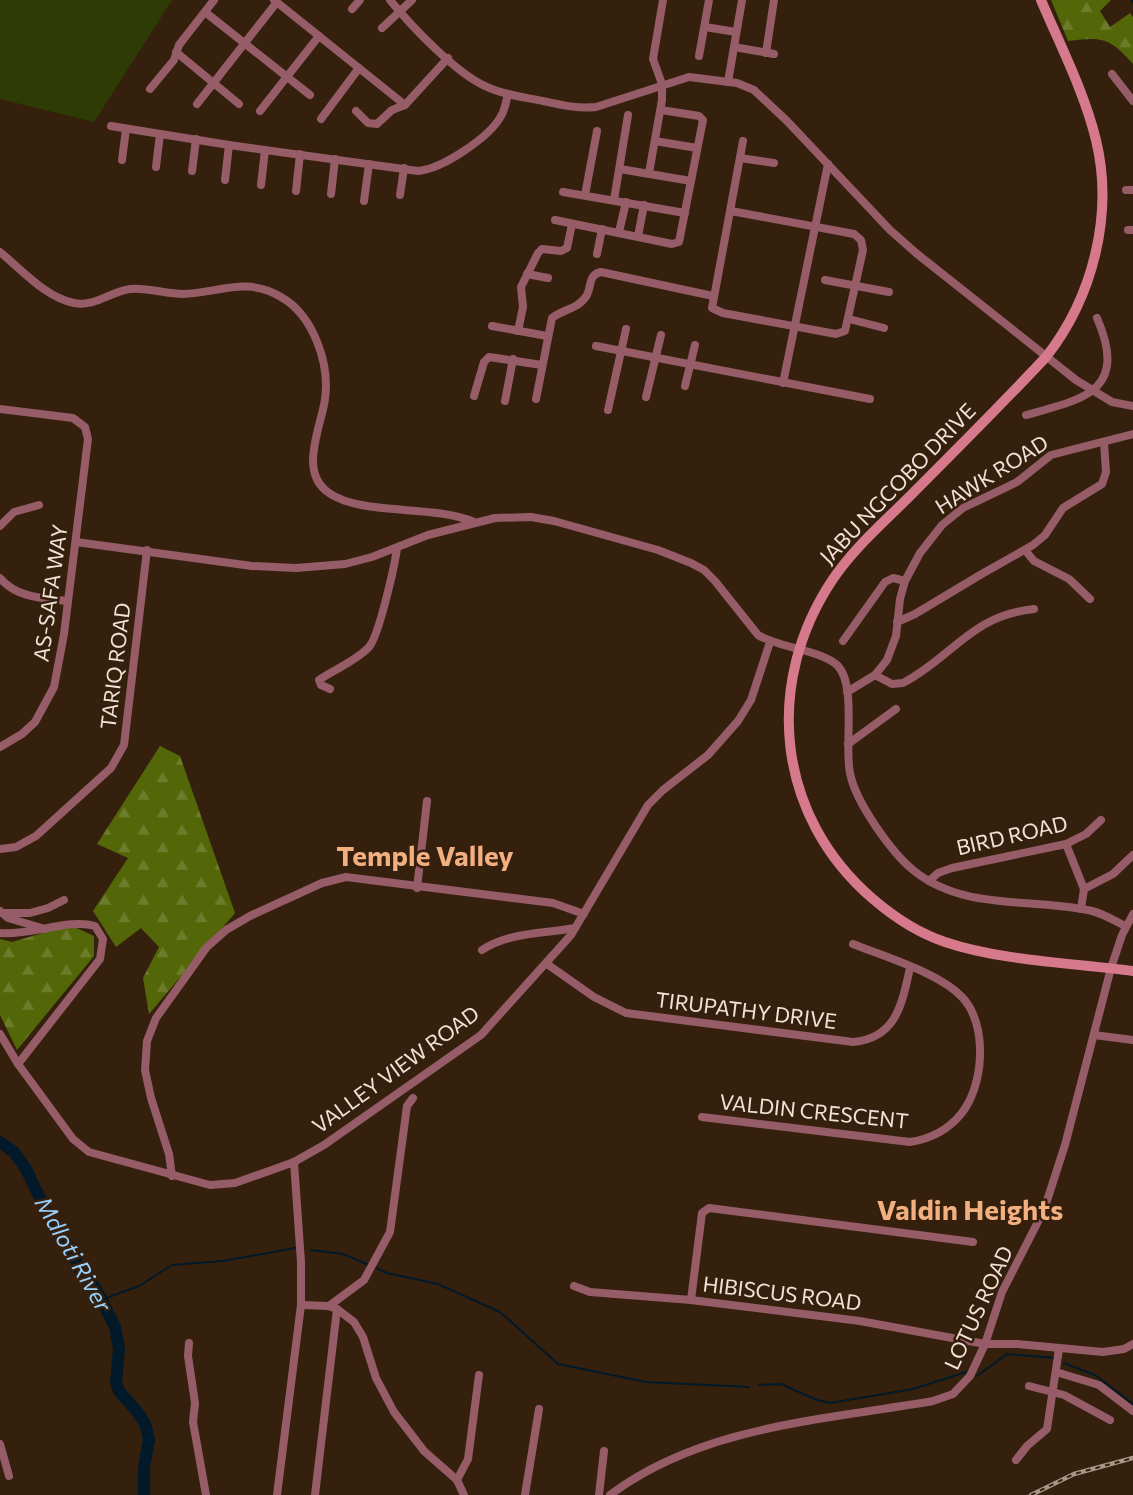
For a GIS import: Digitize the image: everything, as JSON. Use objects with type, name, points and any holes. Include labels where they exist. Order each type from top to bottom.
[{"type":"main road","name":"JABU NGCOBO DRIVE","points":[[1041,0],[1090,118],[1098,152],[1102,186],[1100,226],[1086,286],[1069,323],[1046,357],[848,560],[817,605],[800,651],[789,710],[789,748],[798,789],[825,846],[850,877],[899,919],[944,942],[1013,956],[1133,971]]},
{"type":"street","points":[[150,89],[174,60],[176,52],[214,0]]},
{"type":"street","points":[[352,9],[360,0]]},
{"type":"street","points":[[390,0],[417,31],[480,84],[508,94],[581,108],[596,107],[689,77],[745,86],[763,97],[908,246],[1093,392],[1112,402],[1133,406]]},
{"type":"street","points":[[382,28],[412,0]]},
{"type":"street","points":[[649,173],[661,110],[662,84],[653,59],[663,0]]},
{"type":"street","points":[[699,56],[709,0]]},
{"type":"street","points":[[734,47],[770,53],[774,0]]},
{"type":"street","points":[[197,104],[275,1],[405,105]]},
{"type":"street","points":[[729,82],[739,1]]},
{"type":"street","points":[[205,12],[310,95]]},
{"type":"street","points":[[705,27],[736,32]]},
{"type":"street","points":[[260,111],[319,36]]},
{"type":"street","points":[[176,52],[239,104]]},
{"type":"street","points":[[356,110],[368,123],[374,125],[380,122],[392,110],[405,105],[448,58]]},
{"type":"street","points":[[321,119],[359,68]]},
{"type":"street","points":[[1112,74],[1133,101]]},
{"type":"street","points":[[111,126],[418,171],[430,169],[462,151],[495,125],[501,117],[508,94]]},
{"type":"street","points":[[555,220],[677,243],[680,240],[703,118],[661,110]]},
{"type":"street","points":[[614,200],[628,115]]},
{"type":"street","points":[[122,160],[126,129]]},
{"type":"street","points":[[585,195],[597,131]]},
{"type":"street","points":[[156,167],[160,134]]},
{"type":"street","points":[[192,171],[196,139]]},
{"type":"street","points":[[655,141],[697,148]]},
{"type":"street","points":[[731,211],[854,233],[861,240],[863,250],[845,331],[839,334],[795,326],[715,310],[712,306],[743,141]]},
{"type":"street","points":[[225,180],[229,145]]},
{"type":"street","points":[[261,185],[265,150]]},
{"type":"street","points":[[296,191],[300,154]]},
{"type":"street","points":[[740,158],[774,163]]},
{"type":"street","points":[[331,194],[335,159]]},
{"type":"street","points":[[364,201],[369,164]]},
{"type":"street","points":[[783,383],[828,164]]},
{"type":"street","points":[[400,195],[404,168]]},
{"type":"street","points":[[620,169],[691,181]]},
{"type":"street","points":[[563,192],[685,213]]},
{"type":"street","points":[[619,232],[626,202]]},
{"type":"street","points":[[638,236],[644,205]]},
{"type":"street","points":[[519,331],[523,307],[521,287],[527,274],[542,249],[561,251],[567,248],[572,224]]},
{"type":"street","points":[[597,254],[602,229]]},
{"type":"street","points":[[0,252],[48,292],[72,303],[90,303],[132,289],[182,293],[245,285],[279,295],[298,309],[305,319],[317,342],[325,370],[325,400],[312,460],[315,474],[324,489],[341,500],[438,512],[474,523]]},
{"type":"street","points":[[536,399],[552,318],[581,302],[588,294],[592,276],[598,272],[713,296]]},
{"type":"street","points":[[527,274],[548,278]]},
{"type":"street","points":[[825,280],[889,292]]},
{"type":"street","points":[[1026,415],[1079,400],[1093,392],[1103,378],[1107,366],[1105,345],[1097,318]]},
{"type":"street","points":[[849,319],[884,328]]},
{"type":"street","points":[[492,326],[547,336]]},
{"type":"street","points":[[608,410],[626,329]]},
{"type":"street","points":[[646,397],[661,335]]},
{"type":"street","points":[[685,386],[695,345]]},
{"type":"street","points":[[596,346],[870,399]]},
{"type":"street","points":[[474,396],[487,358],[491,356],[542,365]]},
{"type":"street","points":[[505,401],[513,359]]},
{"type":"street","name":"AS-SAFA WAY","points":[[0,409],[68,417],[82,424],[87,433],[88,448],[58,670],[47,702],[35,722],[22,734],[0,747]]},
{"type":"street","name":"HAWK ROAD","points":[[847,692],[875,675],[891,651],[905,581],[931,537],[963,508],[1017,482],[1051,455],[1133,434]]},
{"type":"street","points":[[897,622],[1025,550],[1045,535],[1063,508],[1102,484],[1106,472],[1104,443]]},
{"type":"street","points":[[0,526],[14,512],[39,505]]},
{"type":"street","points":[[76,542],[147,550],[221,563],[296,568],[345,564],[428,535],[507,517],[554,521],[691,563],[704,570],[715,581],[758,635],[770,642],[826,658],[836,664],[843,674],[847,692],[851,780],[891,848],[913,870],[929,881],[957,892],[986,899],[1081,909],[1099,913],[1125,926]]},
{"type":"street","points":[[330,689],[321,685],[319,680],[360,654],[375,637],[397,548]]},
{"type":"street","name":"TARIQ ROAD","points":[[0,849],[16,847],[36,836],[98,782],[119,757],[124,745],[147,550]]},
{"type":"street","points":[[1025,550],[1034,561],[1064,576],[1090,599]]},
{"type":"street","points":[[0,578],[21,594],[67,601]]},
{"type":"street","points":[[843,640],[885,582],[893,578],[905,581]]},
{"type":"street","points":[[875,675],[892,684],[903,683],[992,619],[1015,611],[1034,609]]},
{"type":"street","name":"VALLEY VIEW ROAD","points":[[0,1034],[18,1064],[73,1139],[97,1156],[210,1185],[222,1185],[294,1162],[352,1126],[471,1043],[547,964],[584,914],[648,805],[708,755],[746,709],[770,642]]},
{"type":"street","points":[[848,744],[896,709]]},
{"type":"street","points":[[417,888],[427,801]]},
{"type":"street","name":"BIRD ROAD","points":[[929,881],[938,873],[952,868],[1066,844],[1086,834],[1101,820]]},
{"type":"street","points":[[1066,844],[1084,889],[1081,909]]},
{"type":"street","points":[[1084,889],[1113,874],[1133,855]]},
{"type":"street","points":[[172,1176],[169,1154],[146,1082],[146,1049],[156,1018],[207,947],[236,923],[331,880],[354,878],[553,903],[584,914]]},
{"type":"street","points":[[1,912],[30,913],[64,900]]},
{"type":"street","points":[[1,912],[8,918],[48,930]]},
{"type":"street","name":"LOTUS ROAD","points":[[610,1495],[662,1462],[738,1437],[802,1422],[946,1397],[959,1389],[970,1376],[985,1345],[1002,1292],[1044,1210],[1065,1145],[1111,968],[1125,926],[1133,914]]},
{"type":"street","points":[[0,933],[22,934],[77,924],[95,926],[103,939],[100,959],[18,1064]]},
{"type":"street","points":[[482,950],[496,941],[510,937],[575,928]]},
{"type":"street","name":"VALDIN CRESCENT","points":[[702,1117],[898,1142],[920,1140],[945,1129],[962,1114],[973,1091],[980,1055],[977,1023],[969,1005],[941,980],[853,944]]},
{"type":"street","name":"TIRUPATHY DRIVE","points":[[547,964],[594,997],[626,1013],[853,1042],[871,1039],[893,1020],[904,995],[910,968]]},
{"type":"street","points":[[1094,1035],[1133,1040]]},
{"type":"street","points":[[315,1495],[333,1308],[360,1283],[372,1266],[393,1222],[407,1106],[413,1098]]},
{"type":"street","points":[[277,1495],[301,1305],[301,1262],[294,1162]]},
{"type":"street","points":[[691,1300],[702,1213],[709,1208],[973,1241]]},
{"type":"street","name":"HIBISCUS ROAD","points":[[574,1286],[590,1292],[691,1300],[860,1321],[985,1345],[1017,1344],[1116,1351],[1133,1344]]},
{"type":"street","points":[[301,1305],[333,1308],[354,1322],[363,1337],[383,1393],[412,1439],[457,1480],[464,1495]]},
{"type":"street","points":[[189,1343],[188,1356],[195,1403],[192,1422],[206,1495]]},
{"type":"street","points":[[1016,1460],[1027,1446],[1046,1431],[1059,1349]]},
{"type":"street","points":[[1056,1372],[1093,1383],[1133,1411]]},
{"type":"street","points":[[457,1480],[468,1460],[480,1376]]},
{"type":"street","points":[[1029,1386],[1053,1391],[1110,1420]]},
{"type":"street","points":[[525,1495],[539,1409]]},
{"type":"street","points":[[0,1444],[9,1476]]},
{"type":"street","points":[[599,1495],[604,1451]]},
{"type":"green space","points":[[0,0],[172,0],[94,122],[0,99]]},
{"type":"green space","points":[[1051,0],[1111,0],[1100,11],[1110,27],[1130,13],[1133,17],[1133,64],[1118,48],[1104,41],[1068,41]]},
{"type":"green space","points":[[160,746],[180,756],[235,913],[149,1014],[143,978],[159,947],[141,928],[116,947],[93,911],[128,858],[97,844]]},
{"type":"green space","points":[[70,925],[94,936],[94,956],[17,1050],[0,1015],[0,939],[12,942]]},
{"type":"waterway","name":"Mdloti River","points":[[0,1142],[14,1152],[26,1169],[54,1227],[72,1251],[81,1273],[96,1289],[115,1327],[119,1349],[116,1383],[119,1391],[146,1426],[149,1440],[144,1467],[144,1495]]},
{"type":"waterway","points":[[101,1300],[139,1286],[172,1265],[223,1261],[295,1248]]},
{"type":"waterway","points":[[311,1250],[343,1254],[369,1265]]},
{"type":"waterway","points":[[374,1267],[387,1273],[438,1284],[500,1312],[558,1364],[646,1382],[749,1387]]},
{"type":"waterway","points":[[977,1376],[1007,1354],[1054,1358]]},
{"type":"waterway","points":[[1064,1363],[1095,1375],[1133,1404]]},
{"type":"waterway","points":[[759,1385],[781,1384],[830,1403],[913,1389],[966,1372]]},
{"type":"railway","points":[[1031,1495],[1074,1474],[1133,1458]]},
{"type":"district","name":"Temple Valley","points":[[425,856]]},
{"type":"district","name":"Valdin Heights","points":[[970,1210]]}]
